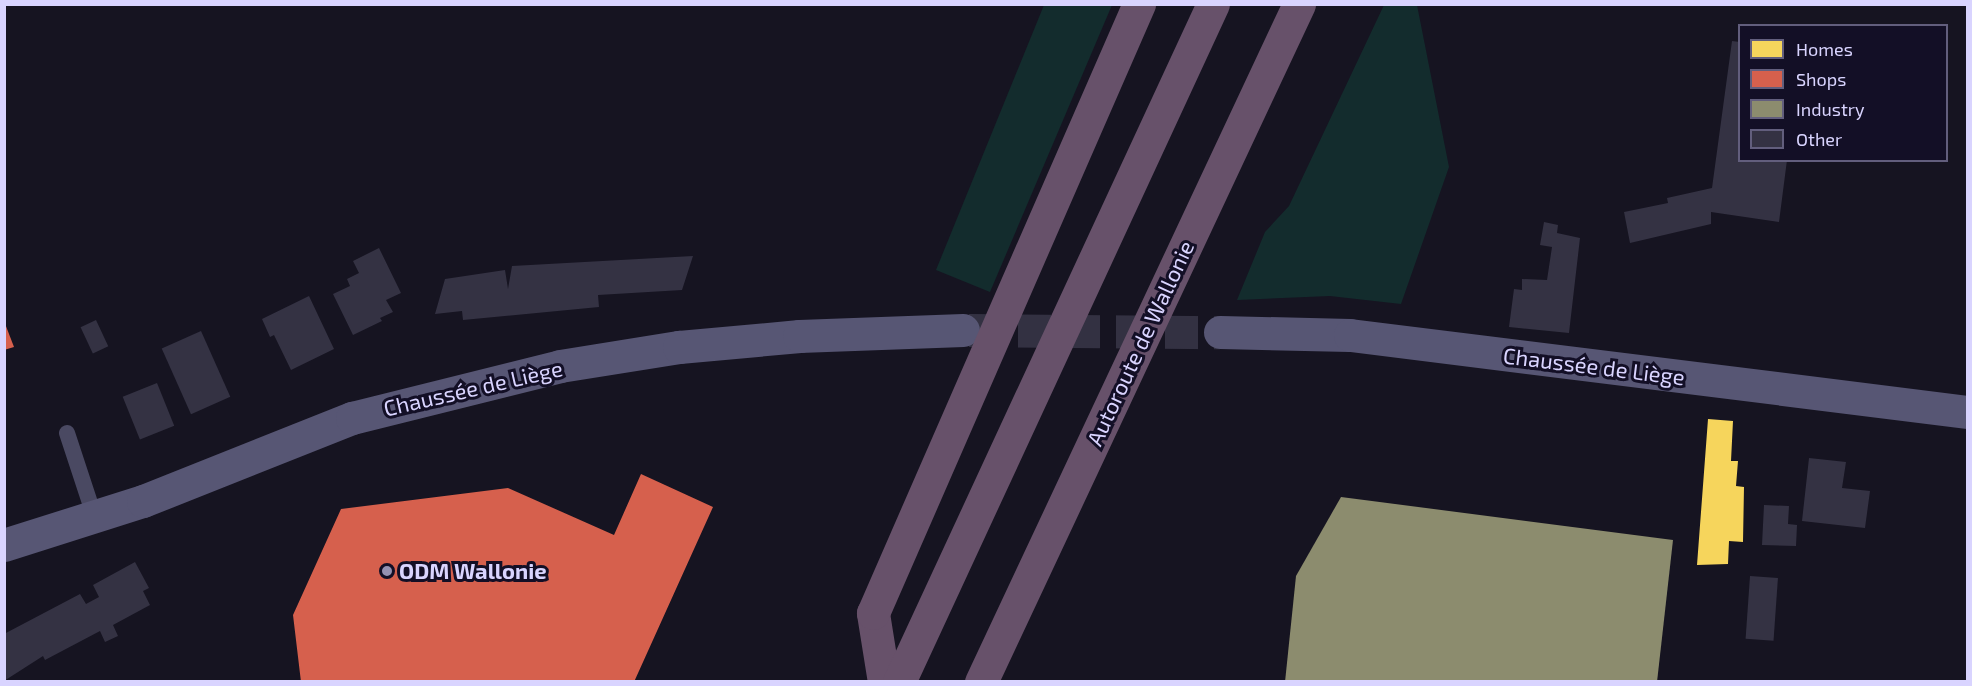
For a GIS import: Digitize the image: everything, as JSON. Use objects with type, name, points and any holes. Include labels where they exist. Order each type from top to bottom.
[{"type":"highway","points":[[884,681],[873,613],[1139,4]]},
{"type":"highway","points":[[899,681],[1213,4]]},
{"type":"highway","name":"Autoroute de Wallonie","points":[[981,681],[1299,4]]},
{"type":"main road","name":"Chaussée de Liège","points":[[4,545],[95,518],[352,418],[560,366],[679,347],[799,336],[963,330]]},
{"type":"main road","name":"Chaussée de Liège","points":[[1220,332],[1350,335],[1968,412]]},
{"type":"lane","points":[[67,433],[95,518]]},
{"type":"green space","points":[[1044,5],[1112,5],[990,292],[936,270]]},
{"type":"green space","points":[[1384,5],[1417,5],[1449,167],[1401,304],[1330,296],[1237,300],[1265,232],[1289,206]]},
{"type":"building: Homes","points":[[1708,419],[1733,421],[1731,461],[1738,461],[1736,486],[1744,487],[1743,542],[1729,541],[1728,564],[1697,565]]},
{"type":"building: Shops","points":[[4,321],[14,347],[4,350]]},
{"type":"building: Shops","points":[[641,474],[713,507],[634,682],[301,682],[293,615],[341,509],[508,488],[614,535]]},
{"type":"building: Industry","points":[[1341,497],[1673,540],[1657,682],[1285,682],[1296,576]]},
{"type":"building: Other","points":[[1732,41],[1738,42],[1738,162],[1787,162],[1779,222],[1711,212],[1711,224],[1630,243],[1624,212],[1668,203],[1667,198],[1712,188]]},
{"type":"building: Other","points":[[1544,222],[1558,225],[1557,233],[1580,238],[1569,333],[1509,327],[1514,289],[1522,290],[1522,279],[1547,280],[1552,247],[1540,245]]},
{"type":"building: Other","points":[[379,248],[401,293],[386,300],[393,312],[380,318],[382,321],[353,335],[333,294],[350,286],[347,279],[359,273],[353,261]]},
{"type":"building: Other","points":[[693,256],[682,290],[598,295],[599,307],[463,320],[462,311],[435,314],[445,279],[505,270],[508,289],[512,266]]},
{"type":"building: Other","points":[[309,296],[334,349],[291,370],[274,335],[270,337],[262,319]]},
{"type":"building: Other","points":[[96,320],[108,346],[93,353],[81,327]]},
{"type":"building: Other","points":[[201,331],[230,397],[191,414],[162,348]]},
{"type":"building: Other","points":[[157,383],[174,426],[140,440],[123,397]]},
{"type":"building: Other","points":[[1809,458],[1846,462],[1842,488],[1870,491],[1865,528],[1802,521]]},
{"type":"building: Other","points":[[1764,505],[1789,506],[1788,524],[1797,525],[1796,546],[1762,545]]},
{"type":"building: Other","points":[[135,562],[149,588],[143,591],[150,605],[113,625],[118,636],[105,642],[100,631],[45,660],[43,656],[4,681],[4,634],[80,594],[86,604],[99,597],[93,585]]},
{"type":"building: Other","points":[[1750,576],[1778,578],[1774,641],[1746,639]]},
{"type":"tunnel","points":[[969,330],[1220,332]]},
{"type":"place","name":"ODM Wallonie","points":[[387,571]]}]
